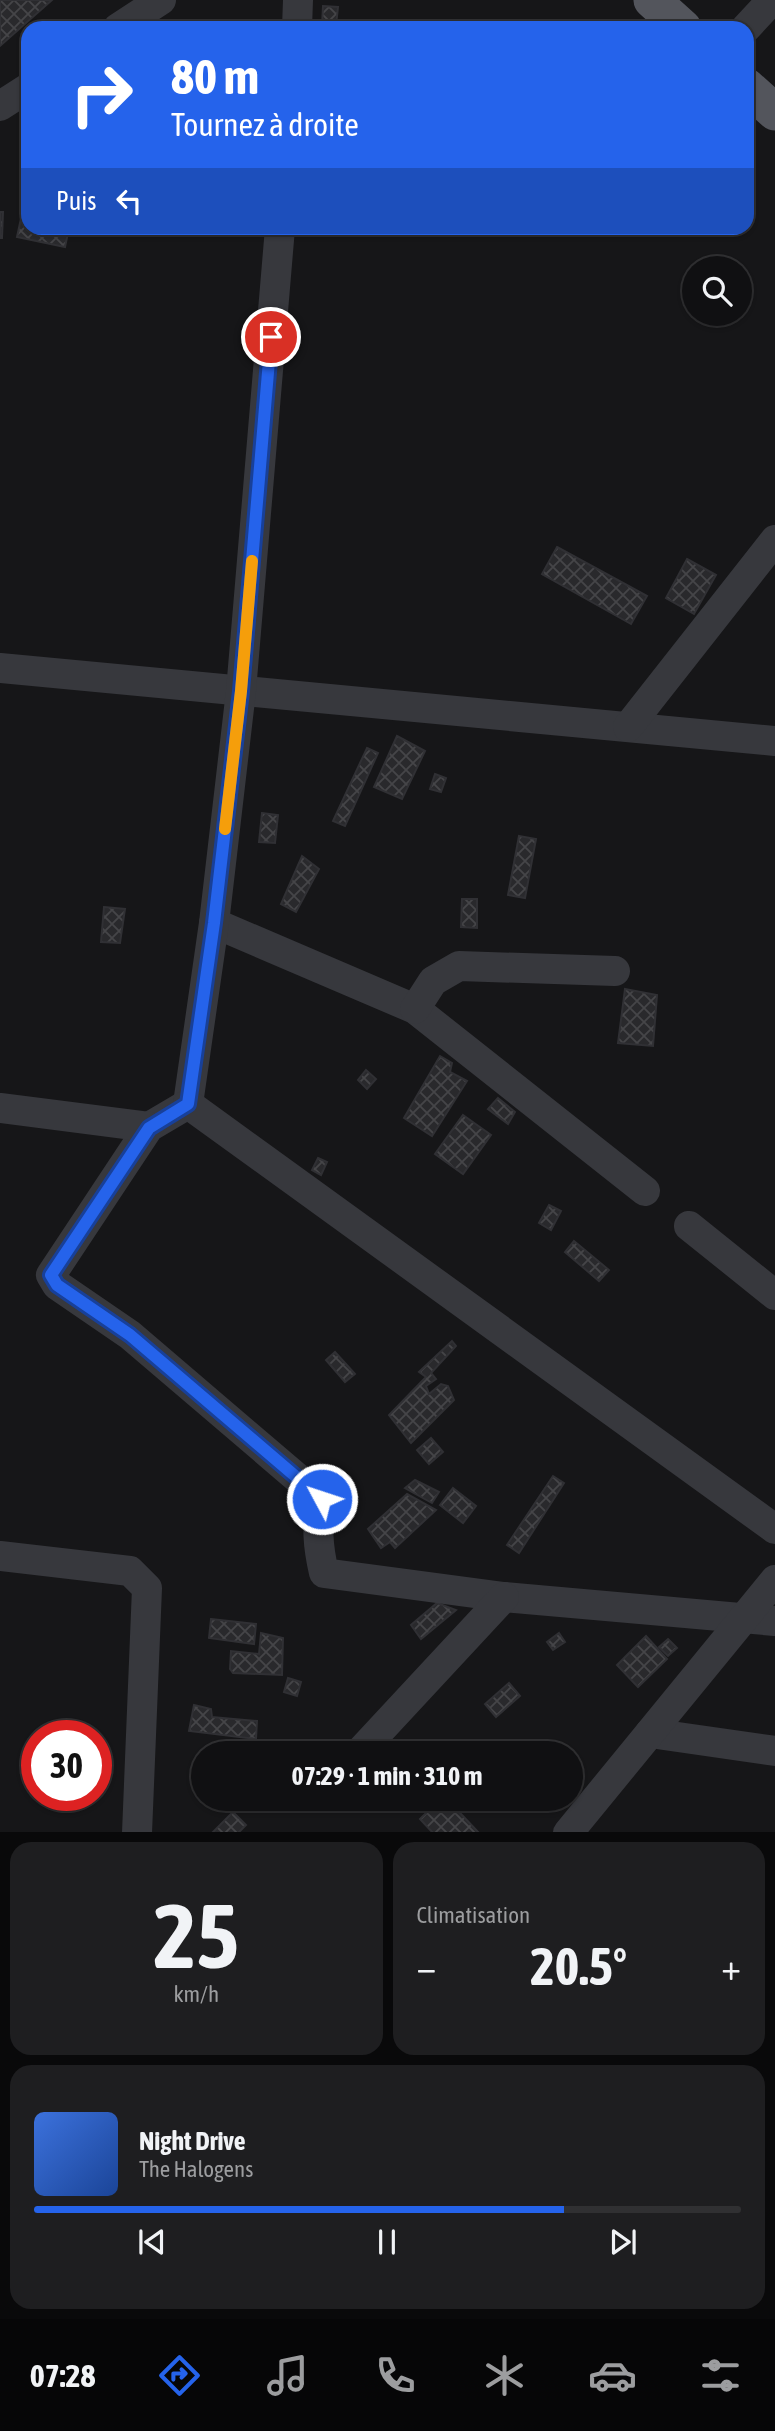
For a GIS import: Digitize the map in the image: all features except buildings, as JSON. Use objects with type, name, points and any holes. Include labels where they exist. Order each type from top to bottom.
[{"type":"main road","points":[[652,0],[675,21]]},
{"type":"main road","points":[[754,93],[775,111]]},
{"type":"street","points":[[129,21],[161,0]]},
{"type":"street","points":[[297,21],[298,0]]},
{"type":"street","points":[[752,21],[772,0]]},
{"type":"street","points":[[188,1104],[214,923],[241,691],[279,235]]},
{"type":"street","points":[[628,727],[775,540]]},
{"type":"street","points":[[0,668],[775,741]]},
{"type":"street","points":[[214,923],[415,1009],[645,1191]]},
{"type":"street","points":[[415,1009],[433,981],[459,966],[615,971]]},
{"type":"street","points":[[188,1104],[149,1128],[51,1275],[57,1285],[130,1335],[322,1499],[317,1521],[318,1548],[324,1573],[504,1597],[775,1621]]},
{"type":"street","points":[[188,1104],[775,1529]]},
{"type":"street","points":[[0,1108],[149,1128]]},
{"type":"street","points":[[689,1226],[775,1295]]},
{"type":"street","points":[[0,1556],[130,1571],[147,1588],[137,1832]]},
{"type":"street","points":[[579,1825],[775,1580]]},
{"type":"street","points":[[370,1741],[504,1597]]},
{"type":"street","points":[[650,1733],[775,1751]]},
{"type":"slow traffic","points":[[225,829],[252,561]]},
{"type":"route","points":[[271,337],[241,691],[214,923],[188,1104],[149,1128],[51,1275],[57,1285],[130,1335],[322,1499]]}]
